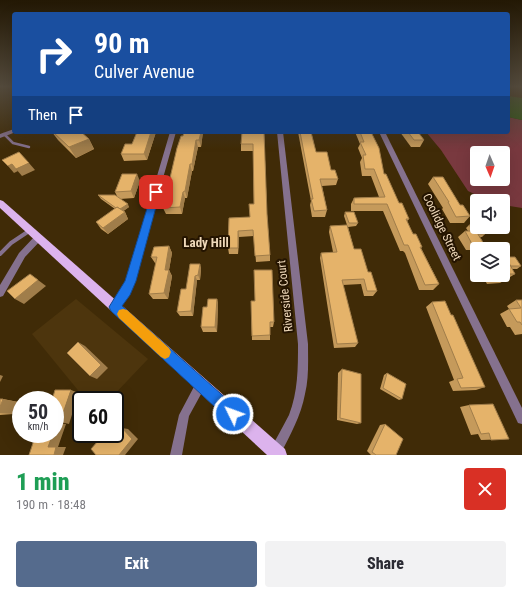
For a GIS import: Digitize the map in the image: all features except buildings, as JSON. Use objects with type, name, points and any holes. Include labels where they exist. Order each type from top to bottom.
[{"type":"main road","points":[[0,203],[277,454]]},
{"type":"street","points":[[2,135],[12,132]]},
{"type":"street","points":[[115,307],[126,291],[130,281],[173,134]]},
{"type":"street","name":"Riverside Court","points":[[277,454],[297,408],[302,384],[303,366],[303,344],[280,134]]},
{"type":"street","name":"Coolidge Street","points":[[383,134],[522,419]]},
{"type":"street","points":[[0,293],[34,234]]},
{"type":"street","points":[[176,455],[184,415],[201,385]]},
{"type":"lane","points":[[2,135],[13,143],[29,146]]},
{"type":"lane","points":[[0,254],[11,243],[34,234]]},
{"type":"shaded area","points":[[510,107],[522,107],[522,120],[510,117]]},
{"type":"shaded area","points":[[510,117],[522,120],[522,208],[510,206],[510,194],[474,194],[468,191],[441,150],[428,134],[510,134]]},
{"type":"shaded area","points":[[76,299],[148,359],[118,391],[79,391],[32,334]]},
{"type":"slow traffic","points":[[123,314],[165,352]]},
{"type":"district","name":"Lady Hill","points":[[206,242]]},
{"type":"route","points":[[156,192],[130,281],[126,291],[115,307],[233,414]]}]
